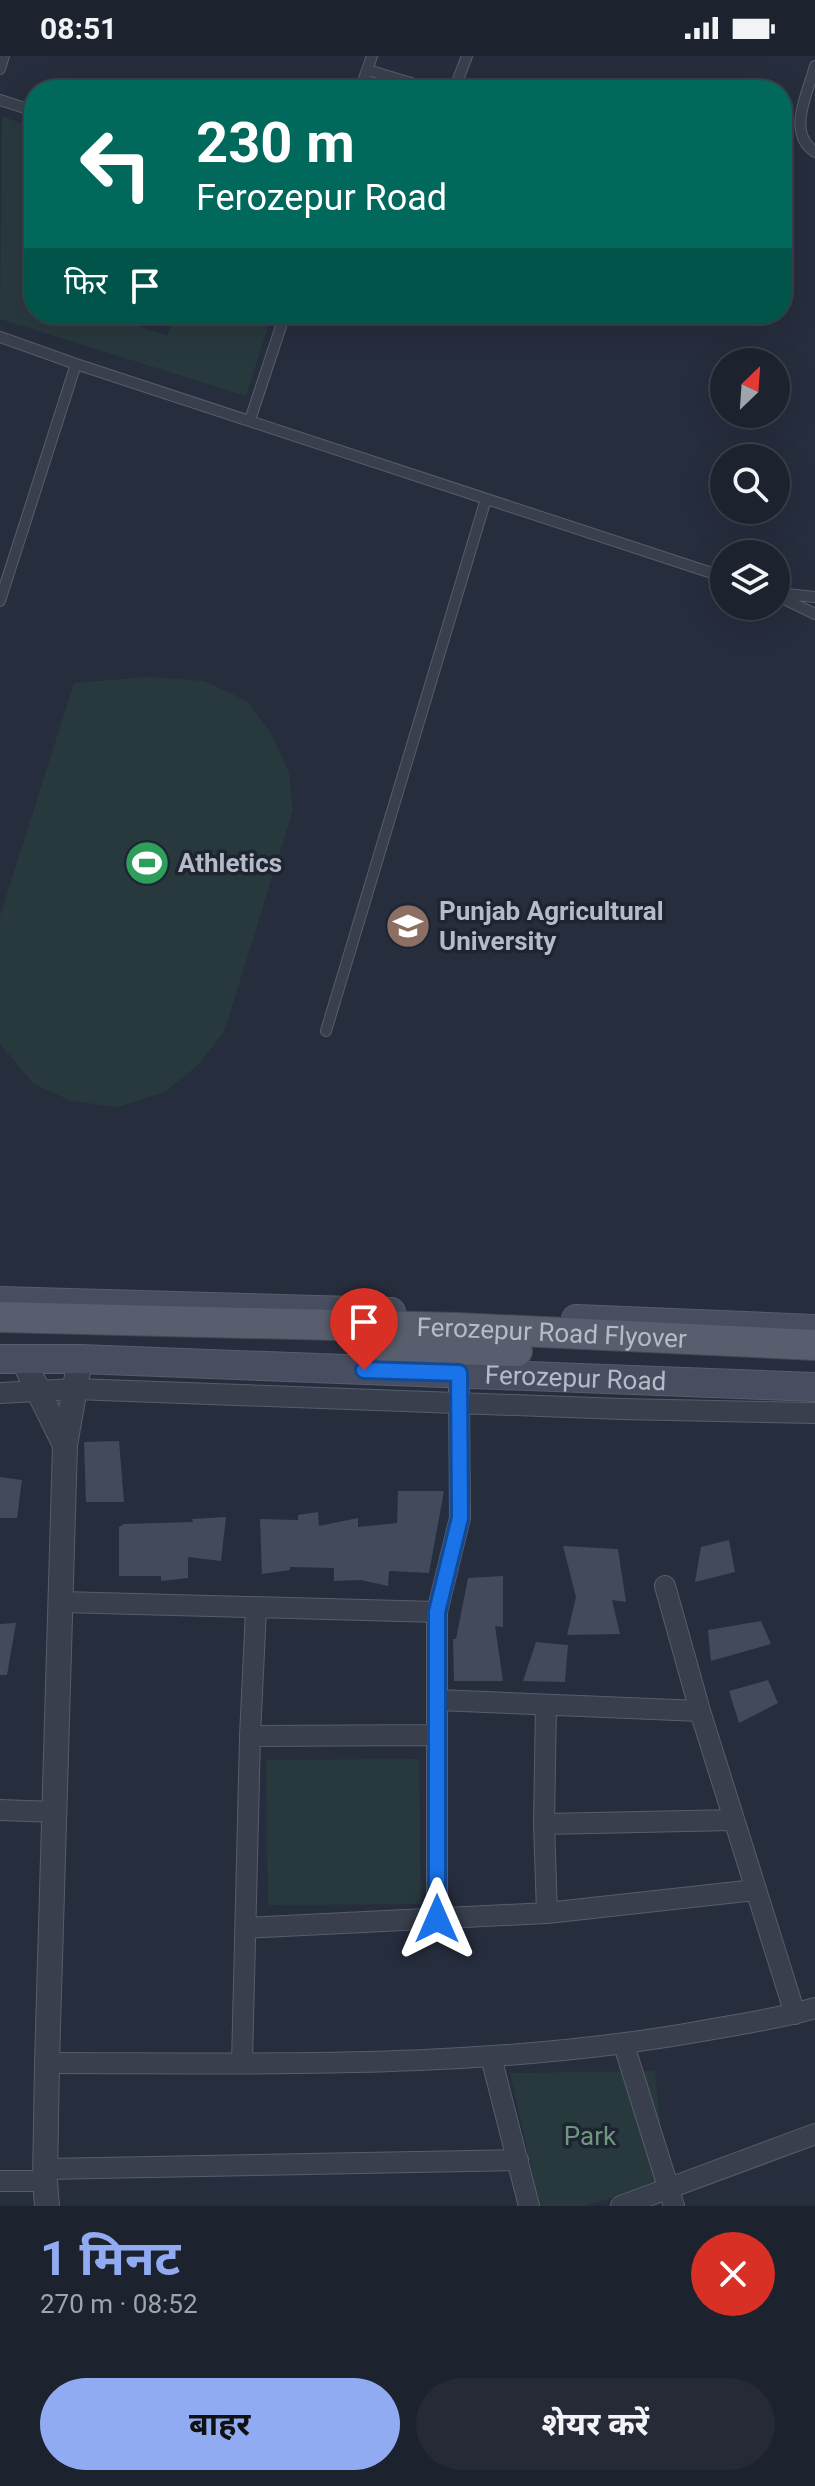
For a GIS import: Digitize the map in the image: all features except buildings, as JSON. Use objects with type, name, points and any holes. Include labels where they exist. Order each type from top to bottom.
[{"type":"main road","points":[[0,1301],[209,1305],[811,1334]]},
{"type":"main road","name":"Ferozepur Road Flyover","points":[[0,1317],[811,1334]]},
{"type":"main road","name":"Ferozepur Road Flyover","points":[[0,1335],[815,1363]]},
{"type":"main road","name":"Ferozepur Road","points":[[12,1359],[815,1387]]},
{"type":"street","points":[[12,1359],[40,1392],[65,1445]]},
{"type":"street","points":[[47,2206],[47,2063],[65,1445],[80,1359]]},
{"type":"street","points":[[437,1919],[437,1612],[460,1518],[459,1373]]},
{"type":"street","points":[[0,1393],[75,1389],[815,1413]]},
{"type":"street","points":[[665,1586],[700,1711],[795,2014]]},
{"type":"street","points":[[62,1602],[437,1612]]},
{"type":"street","points":[[242,2063],[256,1609]]},
{"type":"street","points":[[437,1700],[700,1711]]},
{"type":"street","points":[[546,1705],[544,1824],[547,1913]]},
{"type":"street","points":[[250,1736],[437,1735]]},
{"type":"street","points":[[0,1810],[56,1812]]},
{"type":"street","points":[[544,1824],[734,1820]]},
{"type":"street","points":[[246,1928],[547,1913],[755,1890]]},
{"type":"street","points":[[47,2063],[242,2063],[491,2057],[624,2045],[815,2008]]},
{"type":"street","points":[[624,2045],[671,2197]]},
{"type":"street","points":[[491,2057],[529,2206]]},
{"type":"street","points":[[621,2206],[671,2197],[815,2134]]},
{"type":"street","points":[[0,2181],[45,2175],[518,2160]]},
{"type":"lane","points":[[0,69],[4,56]]},
{"type":"lane","points":[[364,80],[372,56]]},
{"type":"lane","points":[[458,80],[467,56]]},
{"type":"lane","points":[[815,66],[799,128],[805,146],[815,152]]},
{"type":"lane","points":[[368,70],[401,80]]},
{"type":"lane","points":[[0,100],[24,108]]},
{"type":"lane","points":[[250,420],[282,324]]},
{"type":"lane","points":[[0,337],[710,572]]},
{"type":"lane","points":[[0,601],[76,364]]},
{"type":"lane","points":[[326,1031],[486,499]]},
{"type":"lane","points":[[790,595],[815,597]]},
{"type":"lane","points":[[790,601],[815,614]]},
{"type":"green space","points":[[2,116],[24,124],[24,324],[132,324],[167,336],[171,324],[269,324],[246,396],[0,319]]},
{"type":"green space","name":"Athletics","points":[[148,677],[204,681],[247,701],[271,733],[289,773],[293,810],[224,1032],[197,1066],[165,1092],[118,1107],[71,1101],[34,1084],[0,1044],[0,916],[74,683]]},
{"type":"green space","points":[[419,1759],[421,1904],[268,1905],[266,1760]]},
{"type":"green space","name":"Park","points":[[655,2071],[666,2182],[584,2206],[540,2206],[510,2073]]},
{"type":"place","name":"Athletics","points":[[147,863]]},
{"type":"place","name":"Punjab Agricultural University","points":[[408,926]]},
{"type":"route","points":[[364,1370],[459,1373],[460,1518],[437,1612],[437,1919]]}]
